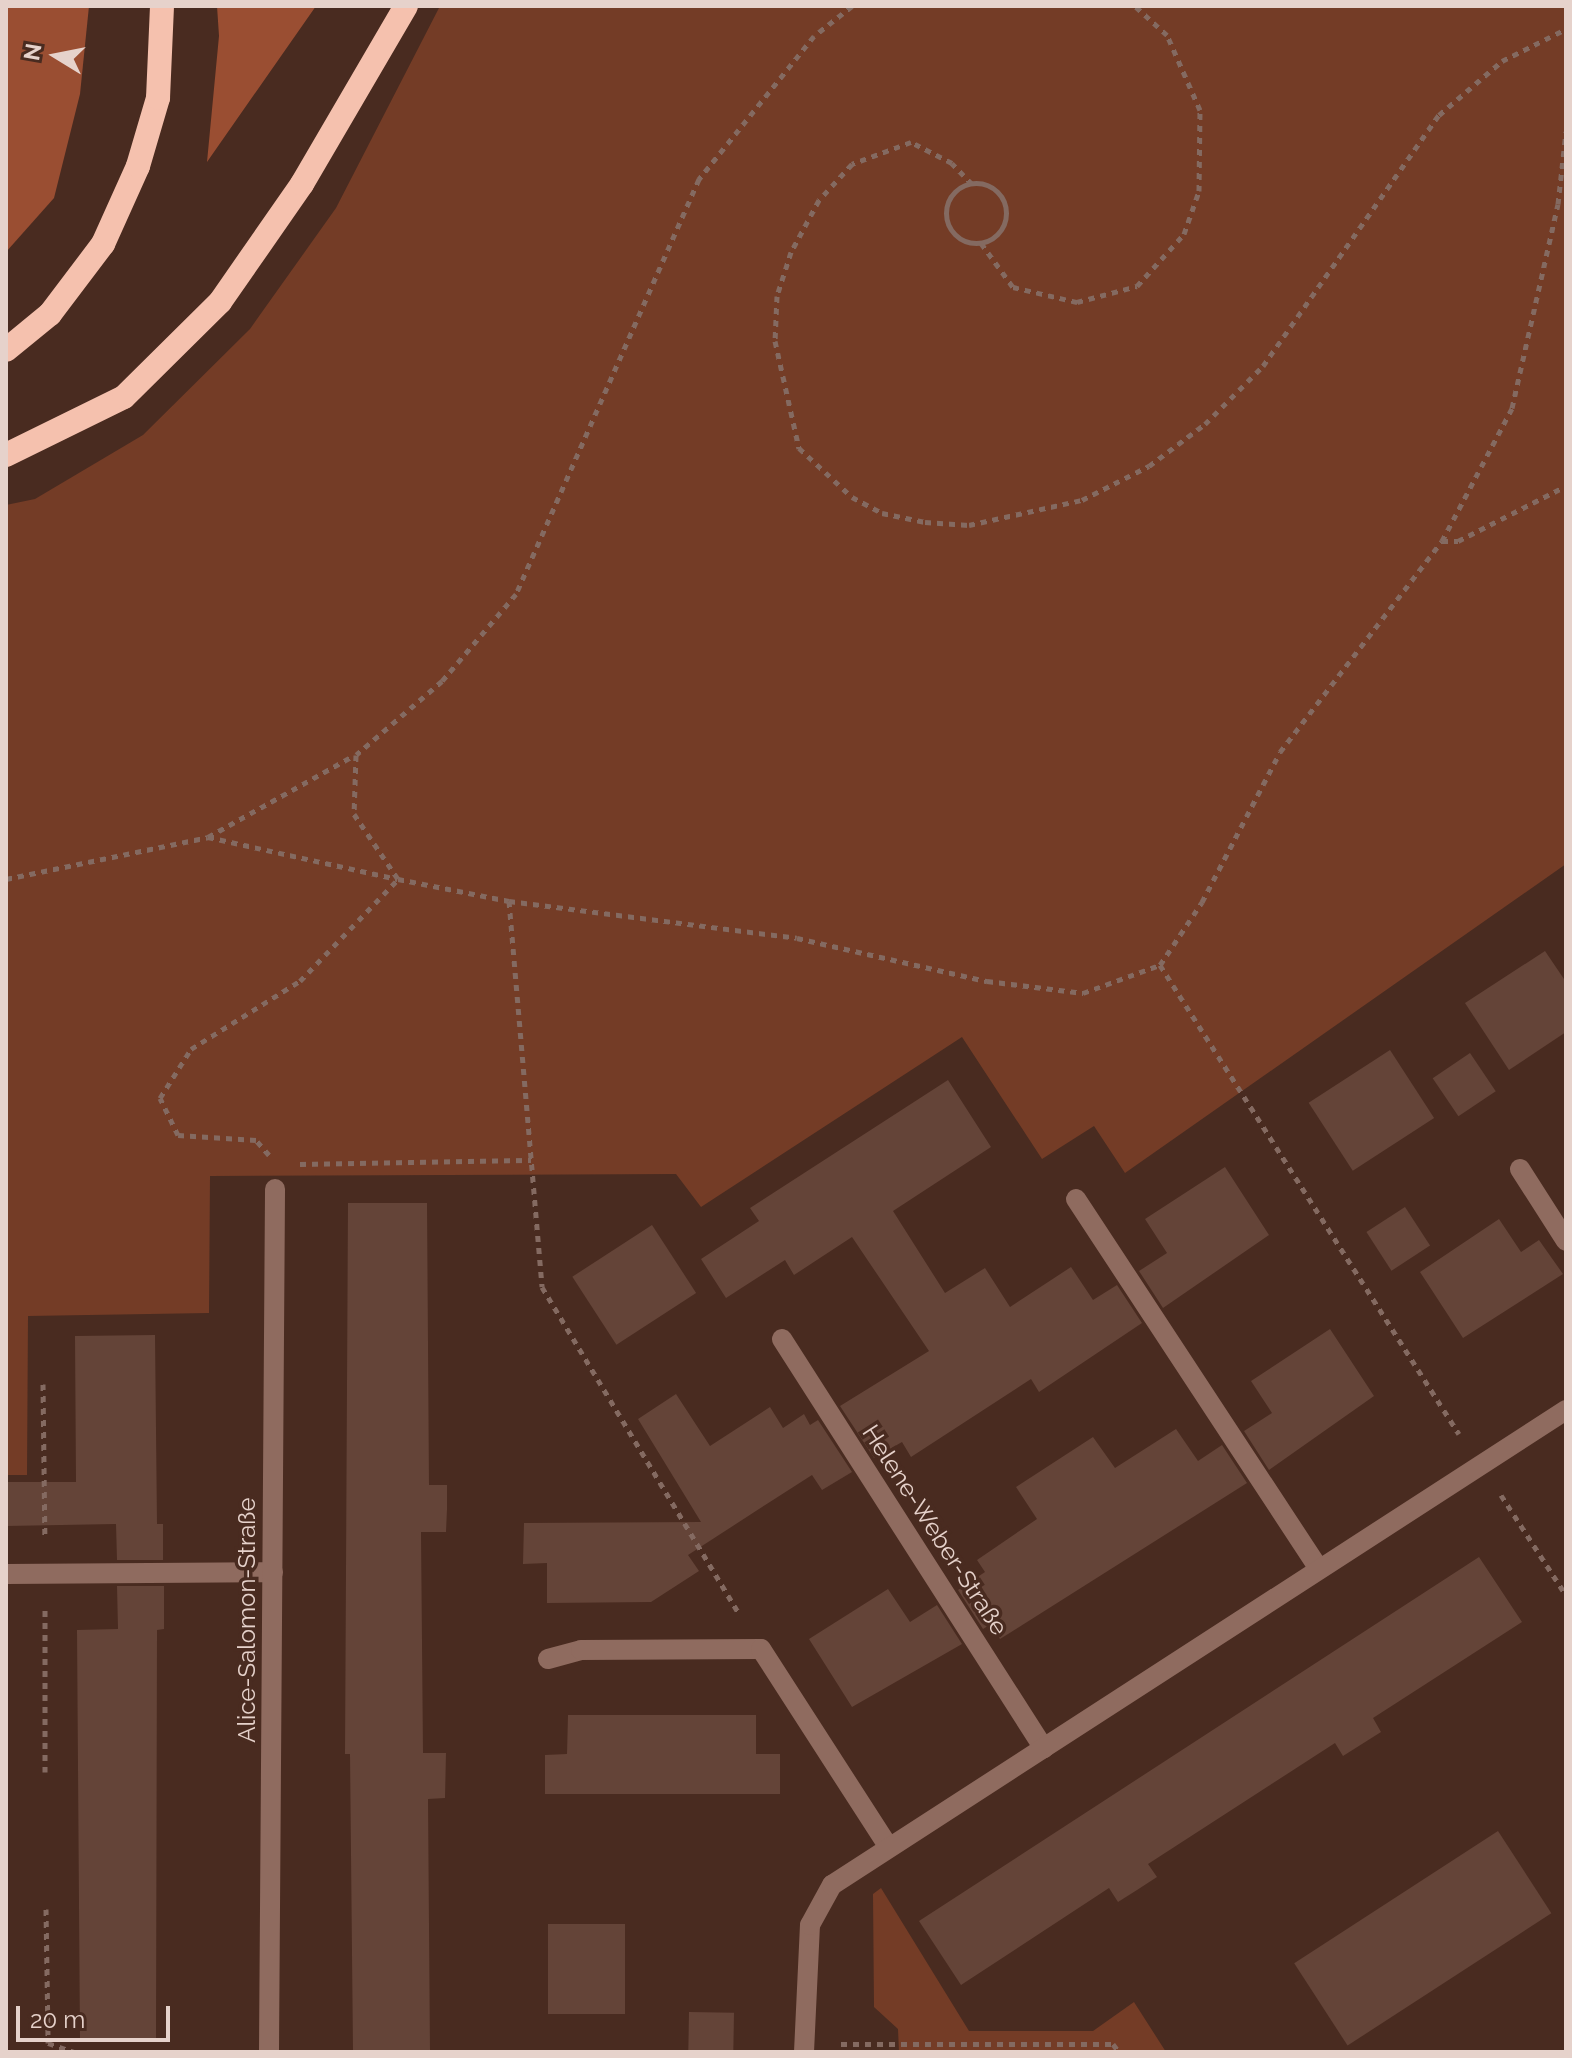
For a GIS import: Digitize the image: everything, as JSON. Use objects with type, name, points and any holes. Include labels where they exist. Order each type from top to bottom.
[{"type":"highway","points":[[6,350],[50,314],[103,244],[138,166],[158,98],[162,6]]},
{"type":"highway","points":[[6,455],[124,397],[220,302],[302,184],[406,6]]},
{"type":"street","points":[[1520,1169],[1566,1241]]},
{"type":"street","name":"Alice-Salomon-Straße","points":[[269,2052],[275,1189]]},
{"type":"street","points":[[1076,1199],[1319,1569]]},
{"type":"street","name":"Helene-Weber-Straße","points":[[782,1339],[1044,1748]]},
{"type":"street","points":[[804,2048],[810,1925],[832,1885],[1566,1410]]},
{"type":"street","points":[[6,1574],[273,1572]]},
{"type":"street","points":[[548,1659],[581,1650],[761,1649],[888,1846]]},
{"type":"path","points":[[7,877],[208,837],[356,755],[442,681],[516,594],[699,179],[814,36],[852,6]]},
{"type":"path","points":[[972,184],[954,193],[946,220],[960,239],[981,243],[1013,287],[1077,302],[1137,286],[1184,234],[1199,191],[1200,110],[1167,35],[1135,6]]},
{"type":"path","points":[[981,243],[1003,226],[1005,205],[996,191],[972,184],[952,163],[911,142],[852,164],[819,200],[791,252],[777,296],[775,341],[799,448],[852,497],[882,513],[925,522],[969,525],[1082,500],[1149,466],[1205,424],[1263,366],[1439,115],[1502,61],[1566,29]]},
{"type":"path","points":[[208,837],[509,901],[797,938],[987,981],[1083,993],[1160,965],[1202,902],[1280,752],[1442,541],[1512,408],[1558,204],[1566,131]]},
{"type":"path","points":[[1442,541],[1458,541],[1566,486]]},
{"type":"path","points":[[356,755],[354,814],[369,845],[398,879]]},
{"type":"path","points":[[275,1189],[276,1164],[256,1140],[178,1135],[160,1098],[191,1049],[300,981],[398,879]]},
{"type":"path","points":[[509,901],[542,1287],[761,1649]]},
{"type":"path","points":[[1160,965],[1479,1467],[1566,1595]]},
{"type":"path","points":[[276,1164],[531,1160]]},
{"type":"path","points":[[46,1909],[48,2043],[74,2052]]},
{"type":"path","points":[[804,2048],[1113,2044],[1119,2052]]},
{"type":"shaded area","points":[[6,6],[89,6],[80,94],[54,198],[6,252]]},
{"type":"shaded area","points":[[217,6],[316,6],[207,162],[219,36]]},
{"type":"shaded area","points":[[440,6],[1566,6],[1566,864],[1125,1173],[1094,1126],[1042,1159],[962,1037],[701,1207],[676,1174],[210,1176],[209,1313],[28,1316],[27,1475],[6,1475],[6,505],[35,499],[143,435],[250,329],[336,208]]},
{"type":"shaded area","points":[[881,1888],[969,2031],[1093,2031],[1134,2002],[1166,2052],[899,2052],[898,2029],[874,2007],[873,1894]]},
{"type":"building","points":[[1545,951],[1566,982],[1566,1032],[1509,1070],[1465,1003]]},
{"type":"building","points":[[1390,1050],[1434,1118],[1353,1171],[1309,1103]]},
{"type":"building","points":[[1470,1053],[1496,1091],[1458,1116],[1433,1078]]},
{"type":"building","points":[[948,1080],[991,1147],[893,1211],[945,1293],[985,1268],[1010,1307],[1071,1267],[1093,1300],[1117,1285],[1142,1323],[1039,1392],[1031,1379],[911,1457],[902,1442],[874,1458],[840,1406],[929,1351],[852,1237],[794,1275],[785,1260],[726,1298],[701,1259],[759,1221],[750,1208]]},
{"type":"building","points":[[1225,1167],[1269,1235],[1163,1308],[1139,1271],[1167,1253],[1145,1219]]},
{"type":"building","points":[[348,1203],[427,1203],[429,1485],[447,1485],[446,1532],[421,1532],[423,1753],[446,1753],[445,1798],[428,1799],[430,2052],[353,2052],[350,1754],[345,1754]]},
{"type":"building","points":[[1405,1207],[1430,1246],[1391,1271],[1366,1232]]},
{"type":"building","points":[[1499,1219],[1521,1252],[1539,1240],[1563,1274],[1463,1338],[1420,1272]]},
{"type":"building","points":[[652,1225],[696,1293],[616,1345],[572,1277]]},
{"type":"building","points":[[1330,1329],[1374,1396],[1269,1470],[1244,1431],[1272,1413],[1251,1381]]},
{"type":"building","points":[[155,1335],[157,1524],[163,1524],[163,1560],[117,1560],[116,1524],[6,1526],[6,1482],[76,1482],[75,1336]]},
{"type":"building","points":[[676,1394],[710,1446],[770,1407],[783,1428],[804,1414],[810,1425],[818,1420],[852,1472],[822,1490],[812,1475],[773,1500],[688,1555],[699,1571],[651,1602],[547,1603],[547,1563],[523,1564],[524,1523],[701,1522],[638,1419]]},
{"type":"building","points":[[1176,1429],[1198,1461],[1222,1445],[1247,1483],[1000,1639],[991,1624],[983,1629],[958,1590],[985,1572],[977,1560],[1037,1519],[1016,1487],[1093,1437],[1115,1468]]},
{"type":"building","points":[[1479,1557],[1522,1622],[1373,1718],[1381,1732],[1343,1756],[1335,1743],[1148,1864],[1157,1877],[1137,1890],[1118,1902],[1109,1888],[961,1985],[919,1921]]},
{"type":"building","points":[[117,1586],[164,1586],[164,1629],[157,1630],[156,2040],[80,2041],[77,1630],[118,1629]]},
{"type":"building","points":[[888,1589],[910,1622],[937,1605],[962,1644],[852,1707],[809,1639]]},
{"type":"building","points":[[568,1715],[756,1715],[756,1754],[780,1754],[780,1794],[545,1794],[545,1755],[567,1754]]},
{"type":"building","points":[[1498,1831],[1551,1913],[1348,2046],[1294,1963]]},
{"type":"building","points":[[548,1924],[625,1924],[625,2014],[548,2014]]},
{"type":"building","points":[[689,2012],[734,2013],[733,2052],[688,2052]]}]
